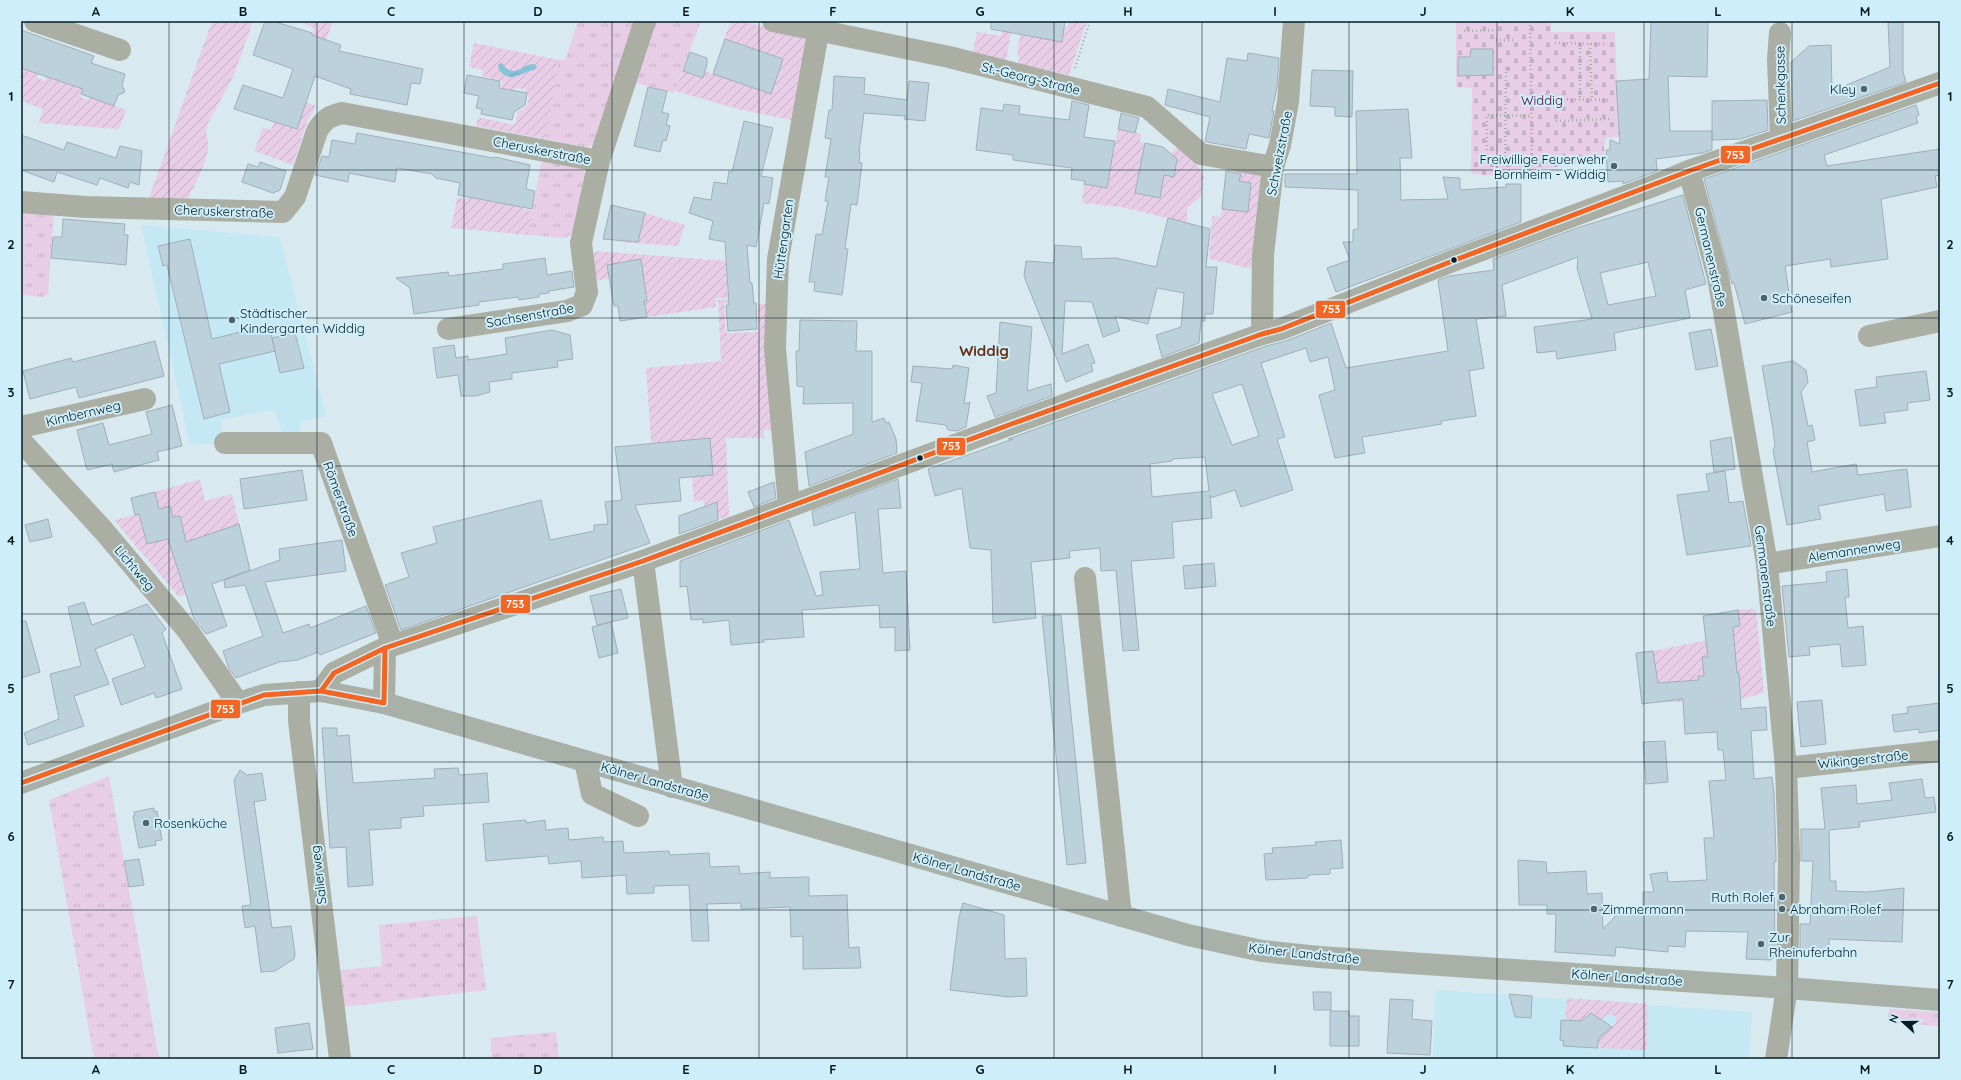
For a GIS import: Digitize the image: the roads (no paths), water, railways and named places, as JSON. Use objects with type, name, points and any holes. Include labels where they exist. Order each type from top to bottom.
[{"type":"main road","name":"Kölner Landstraße","points":[[21,782],[238,703],[264,695],[321,691],[384,703],[1188,935],[1262,951],[1940,1000]]},
{"type":"street","points":[[35,21],[120,50]]},
{"type":"street","name":"Sachsenstraße","points":[[448,329],[567,311],[582,305],[587,292],[581,243],[600,161],[645,21]]},
{"type":"street","name":"St.-Georg-Straße","points":[[773,21],[819,26],[1148,107],[1201,154],[1273,167]]},
{"type":"street","name":"Schweizstraße","points":[[1262,334],[1263,255],[1273,167],[1280,145],[1288,102],[1294,21]]},
{"type":"street","name":"Hüttengarten","points":[[790,506],[775,348],[778,259],[819,26]]},
{"type":"street","name":"Schenkgasse","points":[[1780,33],[1778,58],[1781,138]]},
{"type":"street","points":[[321,691],[334,673],[389,647],[643,561],[1007,425],[1262,334],[1281,329],[1455,260],[1653,186],[1689,170],[1940,83]]},
{"type":"street","name":"Cheruskerstraße","points":[[21,202],[86,207],[283,212],[295,197],[317,131],[322,122],[329,116],[342,113],[600,161]]},
{"type":"street","name":"Germanenstraße","points":[[1689,170],[1718,277],[1767,564],[1786,768],[1788,855],[1787,988],[1776,1059]]},
{"type":"street","points":[[1869,336],[1940,321]]},
{"type":"street","name":"Kimbernweg","points":[[21,427],[145,399]]},
{"type":"street","name":"Lichtweg","points":[[21,441],[103,530],[188,631],[238,703]]},
{"type":"street","name":"Römerstraße","points":[[225,443],[321,443],[389,647],[384,703]]},
{"type":"street","name":"Alemannenweg","points":[[1767,564],[1940,536]]},
{"type":"street","points":[[643,561],[672,787]]},
{"type":"street","points":[[1085,578],[1121,916]]},
{"type":"street","name":"Salierweg","points":[[299,692],[299,721],[340,1059]]},
{"type":"street","name":"Wikingerstraße","points":[[1786,768],[1940,751]]},
{"type":"street","points":[[585,761],[592,794],[638,816]]},
{"type":"water","points":[[501,63],[512,71],[531,64],[534,64],[537,67],[517,76],[510,77],[503,74],[499,70],[498,65]]},
{"type":"place","name":"Kley","points":[[1864,89]]},
{"type":"place","name":"Freiwillige Feuerwehr Bornheim - Widdig","points":[[1614,166]]},
{"type":"place","name":"Schöneseifen","points":[[1764,298]]},
{"type":"place","name":"Städtischer Kindergarten Widdig","points":[[232,320]]},
{"type":"place","name":"Rosenküche","points":[[146,823]]},
{"type":"place","name":"Ruth Rolef","points":[[1782,897]]},
{"type":"place","name":"Zimmermann","points":[[1594,909]]},
{"type":"place","name":"Abraham Rolef","points":[[1782,909]]},
{"type":"place","name":"Zur Rheinuferbahn","points":[[1761,944]]},
{"type":"district","name":"Widdig","points":[[984,350]]}]
